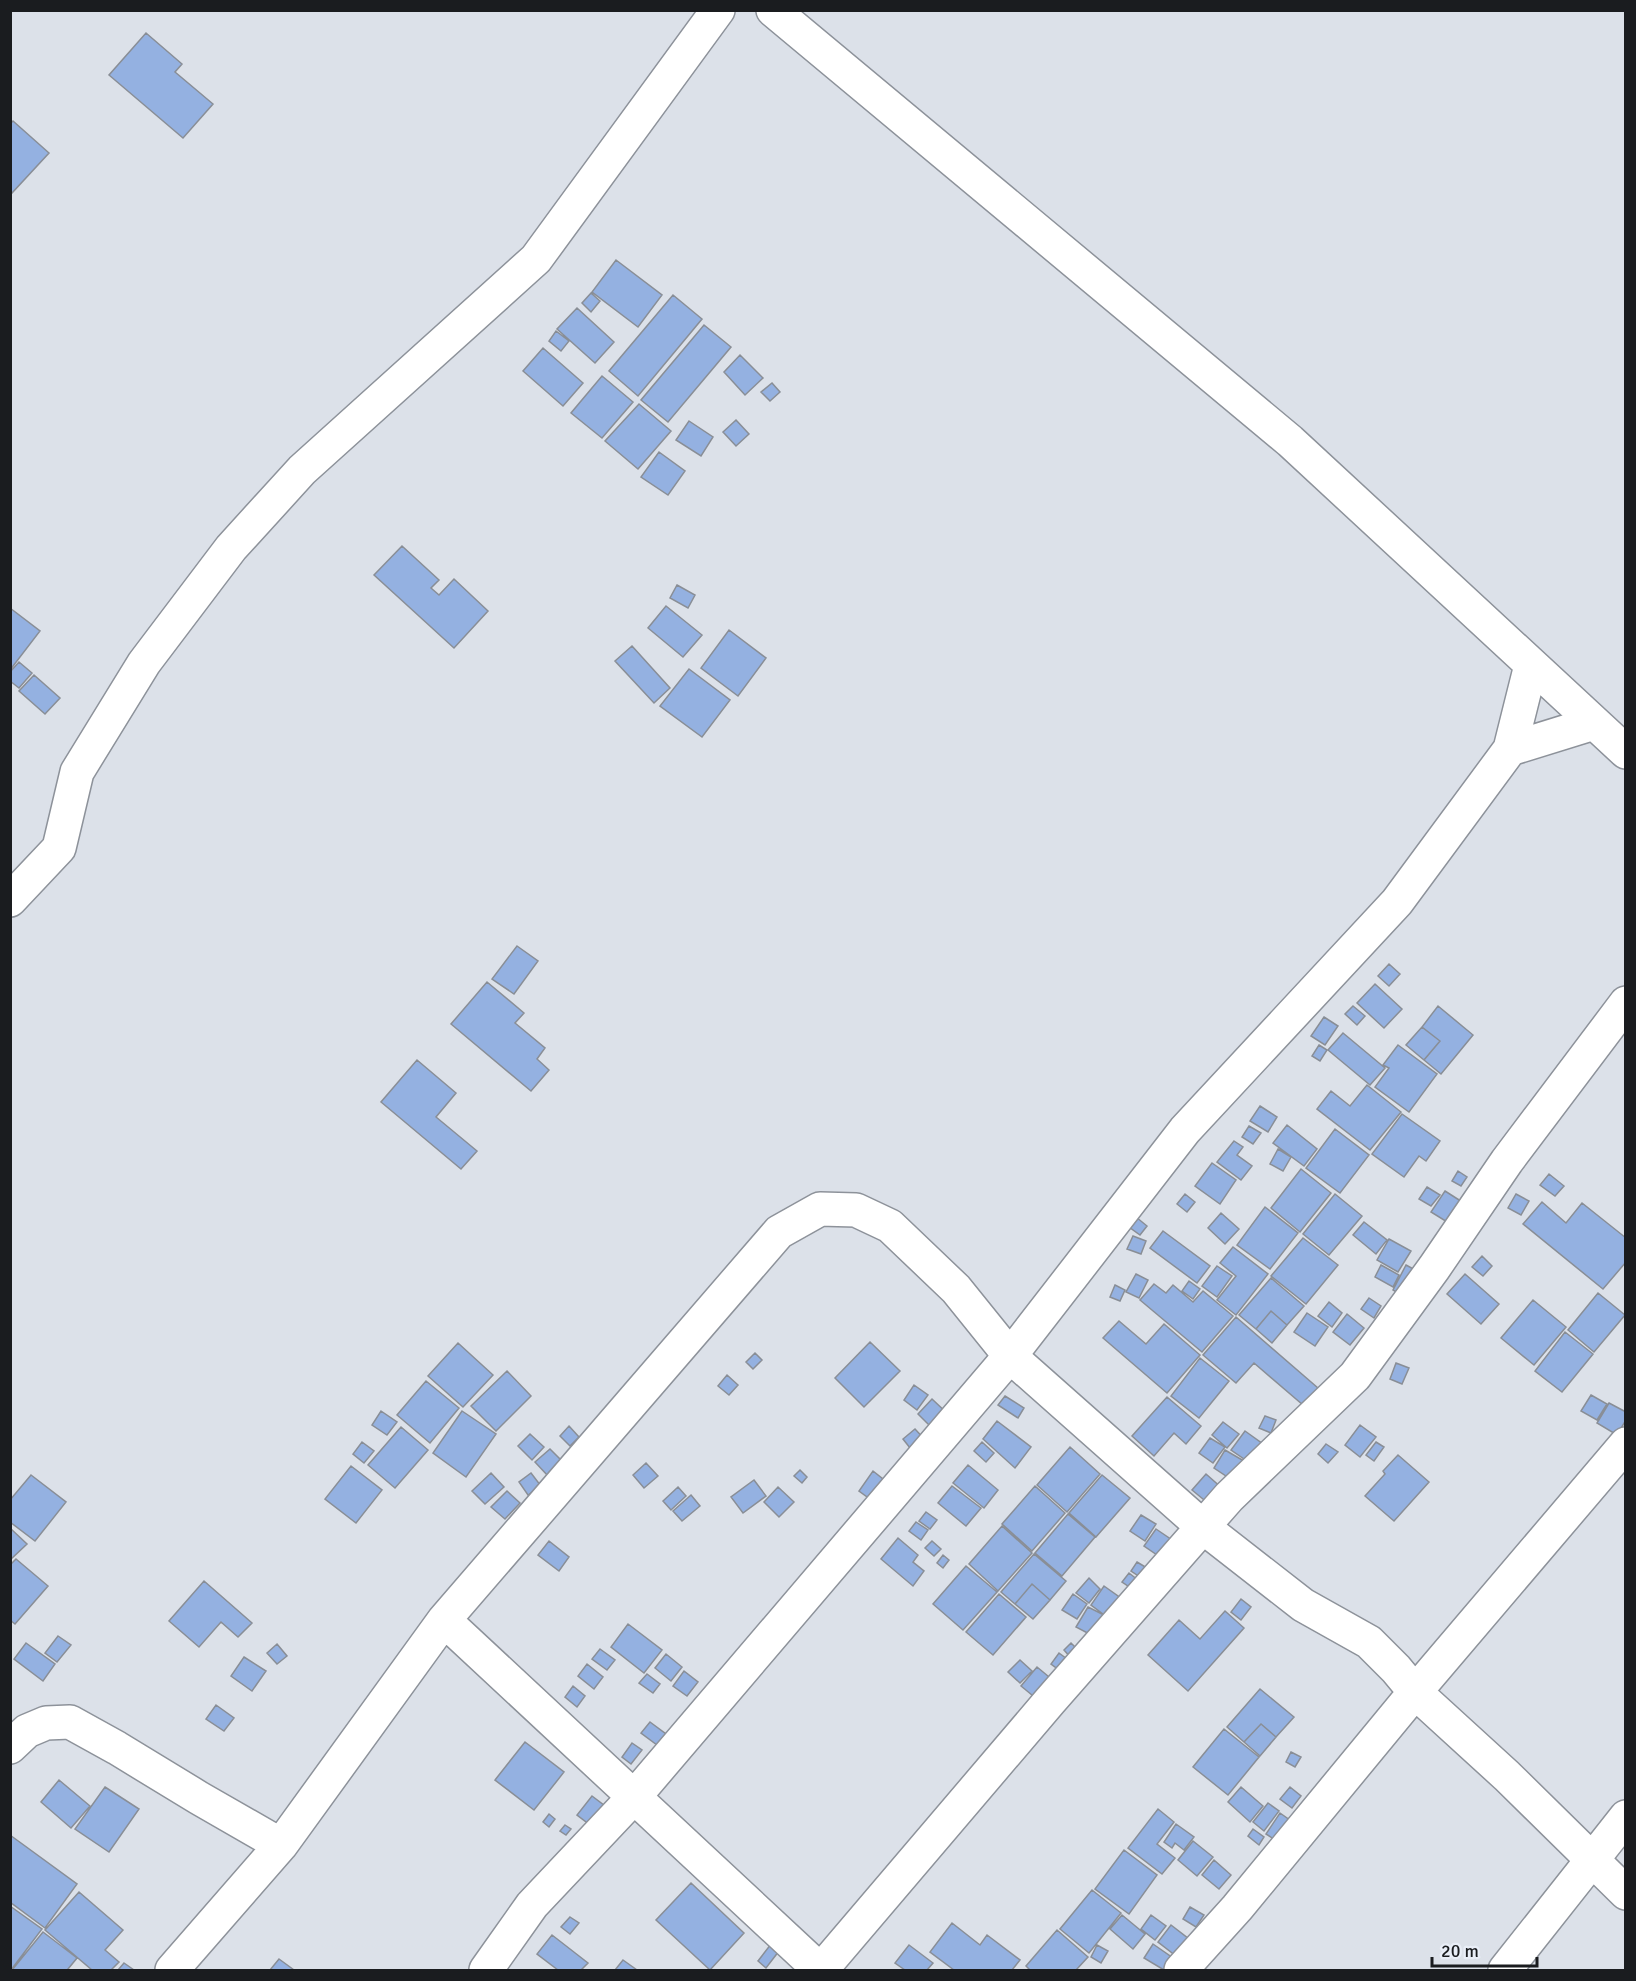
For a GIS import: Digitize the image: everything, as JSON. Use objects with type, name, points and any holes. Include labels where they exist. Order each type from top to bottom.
[{"type":"street","points":[[10,900],[60,848],[77,772],[144,663],[231,548],[302,470],[536,260],[718,10]]},
{"type":"street","points":[[773,10],[1290,441],[1626,752]]},
{"type":"street","points":[[486,1971],[532,1905],[634,1797],[1010,1356],[1185,1130],[1397,902],[1510,749],[1532,665]]},
{"type":"street","points":[[1510,749],[1594,723]]},
{"type":"street","points":[[444,1620],[821,1971],[1050,1701],[1229,1497],[1355,1376],[1434,1268],[1507,1161],[1626,1003]]},
{"type":"street","points":[[172,1971],[281,1845],[444,1620],[779,1232],[820,1209],[856,1210],[890,1227],[956,1289],[1010,1356],[1203,1527],[1303,1605],[1369,1642],[1415,1692],[1507,1776],[1626,1893]]},
{"type":"street","points":[[1180,1971],[1237,1908],[1415,1692],[1626,1444]]},
{"type":"street","points":[[10,1747],[27,1731],[46,1723],[70,1722],[281,1845]]},
{"type":"street","points":[[1505,1971],[1626,1817]]},
{"type":"building","points":[[146,33],[182,64],[175,72],[213,104],[183,138],[109,75]]},
{"type":"building","points":[[13,121],[49,153],[11,194],[10,124]]},
{"type":"building","points":[[616,260],[662,295],[638,327],[592,292]]},
{"type":"building","points":[[591,293],[600,301],[591,312],[582,303]]},
{"type":"building","points":[[673,295],[702,319],[638,396],[609,371]]},
{"type":"building","points":[[577,308],[614,342],[595,363],[557,329]]},
{"type":"building","points":[[704,325],[731,347],[668,422],[641,400]]},
{"type":"building","points":[[556,331],[569,341],[561,351],[549,341]]},
{"type":"building","points":[[543,348],[583,383],[563,406],[523,371]]},
{"type":"building","points":[[740,355],[763,378],[745,395],[724,372]]},
{"type":"building","points":[[602,376],[633,402],[602,438],[571,413]]},
{"type":"building","points":[[772,383],[780,392],[770,401],[761,392]]},
{"type":"building","points":[[639,404],[671,431],[638,469],[605,441]]},
{"type":"building","points":[[736,420],[749,434],[736,446],[723,432]]},
{"type":"building","points":[[689,421],[713,437],[701,456],[676,440]]},
{"type":"building","points":[[659,452],[685,471],[668,495],[641,477]]},
{"type":"building","points":[[402,546],[439,580],[431,588],[439,595],[454,579],[488,611],[454,648],[374,575]]},
{"type":"building","points":[[677,585],[695,595],[688,608],[670,598]]},
{"type":"building","points":[[666,606],[702,635],[683,657],[648,628]]},
{"type":"building","points":[[10,608],[40,631],[10,670]]},
{"type":"building","points":[[729,630],[766,658],[738,696],[701,668]]},
{"type":"building","points":[[632,646],[670,688],[654,703],[615,661]]},
{"type":"building","points":[[19,662],[32,673],[19,688],[10,681],[10,672]]},
{"type":"building","points":[[689,669],[730,700],[702,737],[660,706]]},
{"type":"building","points":[[34,675],[60,698],[45,714],[19,691]]},
{"type":"building","points":[[517,946],[538,961],[514,994],[492,979]]},
{"type":"building","points":[[1389,964],[1400,974],[1389,986],[1378,976]]},
{"type":"building","points":[[487,982],[524,1013],[515,1023],[545,1048],[537,1059],[549,1070],[531,1091],[451,1024]]},
{"type":"building","points":[[1375,984],[1402,1009],[1384,1028],[1357,1003]]},
{"type":"building","points":[[1353,1006],[1365,1016],[1357,1025],[1345,1014]]},
{"type":"building","points":[[1438,1006],[1473,1035],[1441,1074],[1424,1060],[1440,1041],[1422,1027]]},
{"type":"building","points":[[1324,1017],[1338,1026],[1325,1045],[1311,1036]]},
{"type":"building","points":[[1422,1027],[1440,1041],[1424,1060],[1406,1045]]},
{"type":"building","points":[[1343,1033],[1385,1068],[1370,1085],[1328,1050]]},
{"type":"building","points":[[1319,1045],[1327,1050],[1320,1061],[1312,1056]]},
{"type":"building","points":[[1398,1045],[1437,1074],[1409,1112],[1375,1087],[1389,1068],[1383,1065]]},
{"type":"building","points":[[417,1060],[456,1093],[436,1117],[477,1151],[461,1169],[381,1102]]},
{"type":"building","points":[[1367,1085],[1401,1112],[1370,1150],[1317,1109],[1331,1091],[1350,1106]]},
{"type":"building","points":[[1260,1106],[1277,1117],[1268,1132],[1250,1121]]},
{"type":"building","points":[[1402,1114],[1440,1141],[1426,1161],[1419,1156],[1404,1177],[1372,1154]]},
{"type":"building","points":[[1287,1125],[1317,1149],[1304,1166],[1273,1143]]},
{"type":"building","points":[[1249,1126],[1261,1133],[1253,1144],[1242,1137]]},
{"type":"building","points":[[1335,1129],[1369,1155],[1340,1193],[1306,1168]]},
{"type":"building","points":[[1234,1141],[1243,1147],[1237,1155],[1252,1166],[1241,1180],[1217,1162]]},
{"type":"building","points":[[1278,1149],[1291,1157],[1283,1171],[1270,1164]]},
{"type":"building","points":[[1212,1163],[1236,1180],[1220,1204],[1195,1186]]},
{"type":"building","points":[[1301,1169],[1331,1193],[1300,1232],[1271,1208]]},
{"type":"building","points":[[1458,1171],[1467,1177],[1461,1186],[1452,1181]]},
{"type":"building","points":[[1549,1174],[1564,1186],[1555,1196],[1540,1185]]},
{"type":"building","points":[[1427,1187],[1440,1195],[1431,1206],[1419,1199]]},
{"type":"building","points":[[1445,1191],[1467,1205],[1452,1225],[1431,1212]]},
{"type":"building","points":[[1185,1194],[1195,1202],[1187,1212],[1177,1204]]},
{"type":"building","points":[[1335,1194],[1362,1216],[1329,1255],[1303,1234]]},
{"type":"building","points":[[1516,1194],[1529,1201],[1521,1215],[1508,1208]]},
{"type":"building","points":[[1542,1202],[1566,1223],[1582,1203],[1626,1238],[1626,1262],[1603,1289],[1523,1224]]},
{"type":"building","points":[[1265,1207],[1298,1233],[1270,1269],[1237,1245]]},
{"type":"building","points":[[1221,1213],[1239,1229],[1225,1244],[1208,1228]]},
{"type":"building","points":[[1136,1217],[1147,1226],[1140,1235],[1129,1227]]},
{"type":"building","points":[[1364,1222],[1387,1240],[1376,1254],[1353,1235]]},
{"type":"building","points":[[1163,1231],[1210,1266],[1197,1283],[1150,1248]]},
{"type":"building","points":[[1133,1236],[1146,1241],[1141,1254],[1127,1249]]},
{"type":"building","points":[[1303,1238],[1338,1265],[1306,1304],[1271,1276]]},
{"type":"building","points":[[1389,1239],[1411,1251],[1398,1272],[1377,1260]]},
{"type":"building","points":[[1233,1247],[1268,1274],[1236,1315],[1217,1300],[1236,1276],[1220,1263]]},
{"type":"building","points":[[1482,1256],[1492,1266],[1483,1276],[1472,1267]]},
{"type":"building","points":[[1381,1265],[1399,1275],[1393,1287],[1375,1277]]},
{"type":"building","points":[[1406,1265],[1419,1272],[1406,1298],[1393,1290]]},
{"type":"building","points":[[1217,1266],[1232,1276],[1217,1297],[1202,1286]]},
{"type":"building","points":[[1136,1274],[1148,1280],[1139,1298],[1126,1292]]},
{"type":"building","points":[[1465,1274],[1499,1304],[1481,1324],[1447,1294]]},
{"type":"building","points":[[1271,1278],[1304,1306],[1287,1325],[1271,1311],[1256,1329],[1239,1315]]},
{"type":"building","points":[[1189,1281],[1200,1289],[1193,1299],[1182,1291]]},
{"type":"building","points":[[1154,1284],[1166,1293],[1173,1285],[1193,1302],[1203,1291],[1233,1316],[1202,1352],[1140,1300]]},
{"type":"building","points":[[1115,1285],[1125,1290],[1120,1301],[1110,1297]]},
{"type":"building","points":[[1598,1293],[1625,1315],[1594,1352],[1568,1330]]},
{"type":"building","points":[[1369,1298],[1381,1306],[1374,1318],[1361,1309]]},
{"type":"building","points":[[1533,1300],[1566,1327],[1534,1365],[1501,1338]]},
{"type":"building","points":[[1329,1302],[1342,1313],[1332,1327],[1318,1316]]},
{"type":"building","points":[[1271,1311],[1287,1325],[1272,1343],[1256,1329]]},
{"type":"building","points":[[1307,1313],[1328,1327],[1315,1346],[1294,1332]]},
{"type":"building","points":[[1347,1314],[1364,1328],[1350,1345],[1333,1332]]},
{"type":"building","points":[[1236,1317],[1318,1388],[1303,1405],[1254,1363],[1236,1383],[1203,1355]]},
{"type":"building","points":[[1119,1321],[1146,1344],[1164,1324],[1200,1355],[1167,1393],[1103,1338]]},
{"type":"building","points":[[1565,1332],[1593,1354],[1562,1392],[1535,1371]]},
{"type":"building","points":[[870,1342],[900,1371],[864,1407],[835,1378]]},
{"type":"building","points":[[458,1343],[493,1375],[463,1407],[428,1376]]},
{"type":"building","points":[[755,1353],[762,1360],[753,1369],[746,1362]]},
{"type":"building","points":[[1200,1358],[1229,1381],[1199,1418],[1171,1396]]},
{"type":"building","points":[[1396,1363],[1409,1368],[1402,1384],[1390,1379]]},
{"type":"building","points":[[507,1371],[531,1396],[496,1431],[471,1406]]},
{"type":"building","points":[[727,1375],[738,1385],[729,1395],[718,1386]]},
{"type":"building","points":[[426,1381],[459,1408],[430,1443],[397,1415]]},
{"type":"building","points":[[914,1385],[928,1395],[917,1410],[904,1400]]},
{"type":"building","points":[[1591,1395],[1607,1404],[1597,1420],[1581,1411]]},
{"type":"building","points":[[1005,1396],[1024,1408],[1018,1418],[998,1405]]},
{"type":"building","points":[[1167,1397],[1201,1426],[1186,1444],[1174,1433],[1154,1456],[1132,1436]]},
{"type":"building","points":[[932,1399],[949,1415],[935,1431],[918,1414]]},
{"type":"building","points":[[1609,1403],[1626,1412],[1626,1420],[1617,1435],[1597,1423]]},
{"type":"building","points":[[381,1411],[397,1422],[387,1435],[372,1425]]},
{"type":"building","points":[[462,1411],[496,1434],[466,1477],[433,1453]]},
{"type":"building","points":[[1265,1416],[1276,1420],[1271,1433],[1259,1428]]},
{"type":"building","points":[[997,1421],[1031,1447],[1015,1468],[983,1439]]},
{"type":"building","points":[[1223,1422],[1239,1434],[1227,1448],[1212,1435]]},
{"type":"building","points":[[1360,1425],[1376,1437],[1360,1457],[1345,1445]]},
{"type":"building","points":[[569,1426],[579,1437],[570,1446],[560,1436]]},
{"type":"building","points":[[401,1427],[428,1450],[395,1488],[368,1465]]},
{"type":"building","points":[[915,1429],[927,1442],[914,1453],[903,1439]]},
{"type":"building","points":[[1245,1431],[1263,1444],[1250,1463],[1231,1450]]},
{"type":"building","points":[[530,1434],[544,1447],[532,1460],[518,1446]]},
{"type":"building","points":[[1210,1438],[1225,1447],[1213,1463],[1199,1453]]},
{"type":"building","points":[[362,1442],[374,1451],[364,1463],[353,1454]]},
{"type":"building","points":[[982,1442],[994,1453],[986,1462],[974,1451]]},
{"type":"building","points":[[1376,1442],[1384,1447],[1374,1461],[1366,1455]]},
{"type":"building","points":[[1326,1444],[1338,1452],[1328,1463],[1318,1454]]},
{"type":"building","points":[[1070,1447],[1100,1474],[1067,1512],[1037,1485]]},
{"type":"building","points":[[550,1449],[563,1462],[548,1476],[535,1462]]},
{"type":"building","points":[[1225,1450],[1244,1461],[1232,1480],[1214,1468]]},
{"type":"building","points":[[1398,1455],[1429,1482],[1394,1521],[1365,1496]]},
{"type":"building","points":[[646,1463],[658,1476],[644,1488],[633,1475]]},
{"type":"building","points":[[968,1465],[998,1490],[984,1508],[953,1483]]},
{"type":"building","points":[[351,1466],[382,1490],[356,1523],[325,1499]]},
{"type":"building","points":[[800,1470],[807,1477],[802,1483],[794,1476]]},
{"type":"building","points":[[873,1471],[888,1483],[874,1502],[859,1491]]},
{"type":"building","points":[[491,1473],[504,1487],[485,1504],[472,1491]]},
{"type":"building","points":[[531,1473],[541,1486],[528,1495],[519,1482]]},
{"type":"building","points":[[1206,1474],[1223,1489],[1209,1504],[1192,1490]]},
{"type":"building","points":[[31,1475],[66,1502],[35,1541],[10,1522],[10,1500]]},
{"type":"building","points":[[1102,1475],[1130,1498],[1096,1537],[1069,1513]]},
{"type":"building","points":[[754,1480],[766,1496],[743,1513],[731,1497]]},
{"type":"building","points":[[952,1486],[981,1508],[966,1526],[938,1503]]},
{"type":"building","points":[[1035,1486],[1065,1513],[1032,1551],[1002,1524]]},
{"type":"building","points":[[678,1487],[686,1496],[671,1510],[663,1501]]},
{"type":"building","points":[[778,1487],[794,1502],[779,1517],[764,1502]]},
{"type":"building","points":[[507,1491],[520,1503],[505,1519],[491,1507]]},
{"type":"building","points":[[691,1495],[700,1506],[682,1521],[673,1511]]},
{"type":"building","points":[[926,1512],[937,1520],[930,1529],[919,1521]]},
{"type":"building","points":[[1068,1514],[1095,1537],[1062,1576],[1035,1553]]},
{"type":"building","points":[[1141,1515],[1156,1524],[1145,1541],[1130,1531]]},
{"type":"building","points":[[916,1522],[928,1530],[921,1540],[909,1531]]},
{"type":"building","points":[[1002,1526],[1032,1553],[998,1591],[969,1564]]},
{"type":"building","points":[[10,1528],[27,1544],[10,1560]]},
{"type":"building","points":[[1156,1529],[1175,1542],[1163,1559],[1144,1546]]},
{"type":"building","points":[[898,1538],[918,1555],[913,1562],[924,1571],[913,1586],[881,1559]]},
{"type":"building","points":[[549,1541],[569,1557],[559,1571],[538,1555]]},
{"type":"building","points":[[932,1541],[941,1549],[934,1556],[925,1548]]},
{"type":"building","points":[[1034,1554],[1066,1581],[1050,1600],[1032,1584],[1015,1604],[1001,1592]]},
{"type":"building","points":[[943,1555],[949,1560],[943,1568],[937,1563]]},
{"type":"building","points":[[16,1559],[48,1586],[15,1624],[10,1620],[10,1565]]},
{"type":"building","points":[[1137,1562],[1147,1568],[1140,1577],[1131,1571]]},
{"type":"building","points":[[966,1566],[997,1592],[963,1630],[933,1604]]},
{"type":"building","points":[[1129,1573],[1138,1580],[1131,1588],[1122,1582]]},
{"type":"building","points":[[1089,1578],[1100,1589],[1089,1603],[1076,1593]]},
{"type":"building","points":[[204,1581],[252,1623],[238,1637],[221,1622],[199,1647],[169,1621]]},
{"type":"building","points":[[1032,1584],[1050,1600],[1033,1619],[1015,1604]]},
{"type":"building","points":[[1104,1586],[1125,1601],[1111,1620],[1091,1605]]},
{"type":"building","points":[[999,1594],[1026,1617],[993,1655],[966,1632]]},
{"type":"building","points":[[1073,1594],[1087,1604],[1077,1619],[1062,1610]]},
{"type":"building","points":[[1241,1599],[1251,1607],[1241,1620],[1231,1612]]},
{"type":"building","points":[[1088,1607],[1106,1616],[1095,1637],[1076,1627]]},
{"type":"building","points":[[1225,1611],[1244,1628],[1188,1691],[1148,1655],[1179,1620],[1200,1639]]},
{"type":"building","points":[[628,1624],[662,1650],[644,1673],[611,1647]]},
{"type":"building","points":[[58,1636],[71,1645],[57,1662],[45,1653]]},
{"type":"building","points":[[26,1643],[55,1664],[43,1681],[14,1659]]},
{"type":"building","points":[[1071,1643],[1079,1651],[1071,1658],[1064,1650]]},
{"type":"building","points":[[277,1644],[287,1656],[277,1664],[267,1653]]},
{"type":"building","points":[[600,1649],[615,1660],[607,1670],[592,1659]]},
{"type":"building","points":[[1059,1653],[1071,1662],[1063,1673],[1051,1664]]},
{"type":"building","points":[[666,1654],[682,1667],[671,1681],[655,1668]]},
{"type":"building","points":[[244,1657],[266,1671],[252,1691],[231,1676]]},
{"type":"building","points":[[1020,1660],[1032,1671],[1020,1683],[1008,1672]]},
{"type":"building","points":[[587,1664],[603,1677],[594,1689],[578,1676]]},
{"type":"building","points":[[1037,1667],[1054,1681],[1038,1700],[1021,1686]]},
{"type":"building","points":[[684,1671],[698,1682],[687,1696],[673,1686]]},
{"type":"building","points":[[647,1674],[660,1684],[653,1693],[639,1683]]},
{"type":"building","points":[[573,1686],[585,1696],[577,1707],[565,1697]]},
{"type":"building","points":[[1260,1689],[1294,1717],[1276,1737],[1261,1724],[1244,1742],[1227,1727]]},
{"type":"building","points":[[216,1705],[234,1718],[224,1731],[206,1719]]},
{"type":"building","points":[[650,1722],[666,1734],[657,1745],[641,1733]]},
{"type":"building","points":[[1261,1724],[1276,1737],[1260,1756],[1244,1742]]},
{"type":"building","points":[[1224,1729],[1259,1757],[1228,1795],[1193,1767]]},
{"type":"building","points":[[525,1742],[564,1772],[534,1810],[495,1780]]},
{"type":"building","points":[[632,1743],[642,1750],[631,1764],[622,1757]]},
{"type":"building","points":[[1291,1752],[1301,1757],[1295,1767],[1286,1762]]},
{"type":"building","points":[[59,1780],[90,1806],[71,1828],[41,1802]]},
{"type":"building","points":[[105,1787],[139,1809],[109,1852],[75,1829]]},
{"type":"building","points":[[1241,1787],[1263,1806],[1250,1822],[1228,1802]]},
{"type":"building","points":[[1290,1787],[1301,1796],[1292,1808],[1280,1799]]},
{"type":"building","points":[[592,1796],[609,1809],[594,1828],[577,1815]]},
{"type":"building","points":[[1268,1803],[1279,1811],[1264,1831],[1253,1822]]},
{"type":"building","points":[[1158,1809],[1174,1822],[1157,1844],[1175,1858],[1162,1874],[1128,1848]]},
{"type":"building","points":[[1280,1813],[1294,1823],[1280,1843],[1266,1834]]},
{"type":"building","points":[[549,1814],[555,1819],[549,1827],[543,1822]]},
{"type":"building","points":[[1176,1824],[1194,1837],[1184,1850],[1175,1843],[1172,1848],[1164,1842]]},
{"type":"building","points":[[565,1825],[571,1829],[566,1835],[560,1831]]},
{"type":"building","points":[[1253,1829],[1264,1837],[1259,1845],[1248,1836]]},
{"type":"building","points":[[10,1835],[77,1884],[45,1928],[10,1902]]},
{"type":"building","points":[[1193,1841],[1213,1857],[1197,1876],[1178,1860]]},
{"type":"building","points":[[1124,1850],[1157,1875],[1129,1914],[1095,1889]]},
{"type":"building","points":[[1214,1860],[1231,1875],[1219,1889],[1202,1875]]},
{"type":"building","points":[[691,1883],[744,1933],[710,1970],[656,1920]]},
{"type":"building","points":[[1092,1890],[1121,1913],[1089,1953],[1060,1929]]},
{"type":"building","points":[[79,1892],[123,1930],[105,1950],[119,1962],[111,1970],[92,1970],[45,1930]]},
{"type":"building","points":[[10,1906],[42,1929],[11,1970],[10,1970]]},
{"type":"building","points":[[1190,1907],[1204,1915],[1196,1927],[1183,1919]]},
{"type":"building","points":[[1122,1915],[1145,1934],[1133,1949],[1110,1929]]},
{"type":"building","points":[[1151,1915],[1166,1926],[1155,1940],[1141,1929]]},
{"type":"building","points":[[570,1917],[579,1923],[570,1934],[561,1927]]},
{"type":"building","points":[[952,1923],[980,1945],[987,1935],[1020,1960],[1012,1970],[954,1970],[930,1952]]},
{"type":"building","points":[[1171,1925],[1189,1939],[1176,1956],[1158,1942]]},
{"type":"building","points":[[1057,1930],[1088,1957],[1076,1970],[1030,1970],[1026,1966]]},
{"type":"building","points":[[43,1932],[77,1958],[69,1970],[12,1970]]},
{"type":"building","points":[[552,1935],[588,1963],[581,1970],[558,1970],[537,1954]]},
{"type":"building","points":[[771,1944],[779,1951],[766,1968],[758,1961]]},
{"type":"building","points":[[1153,1944],[1173,1958],[1164,1970],[1144,1958]]},
{"type":"building","points":[[909,1945],[933,1963],[927,1970],[905,1970],[895,1963]]},
{"type":"building","points":[[1097,1945],[1108,1951],[1101,1963],[1091,1957]]},
{"type":"building","points":[[279,1959],[294,1970],[270,1970]]},
{"type":"building","points":[[623,1960],[637,1970],[615,1970]]},
{"type":"building","points":[[124,1963],[134,1970],[118,1970]]}]
